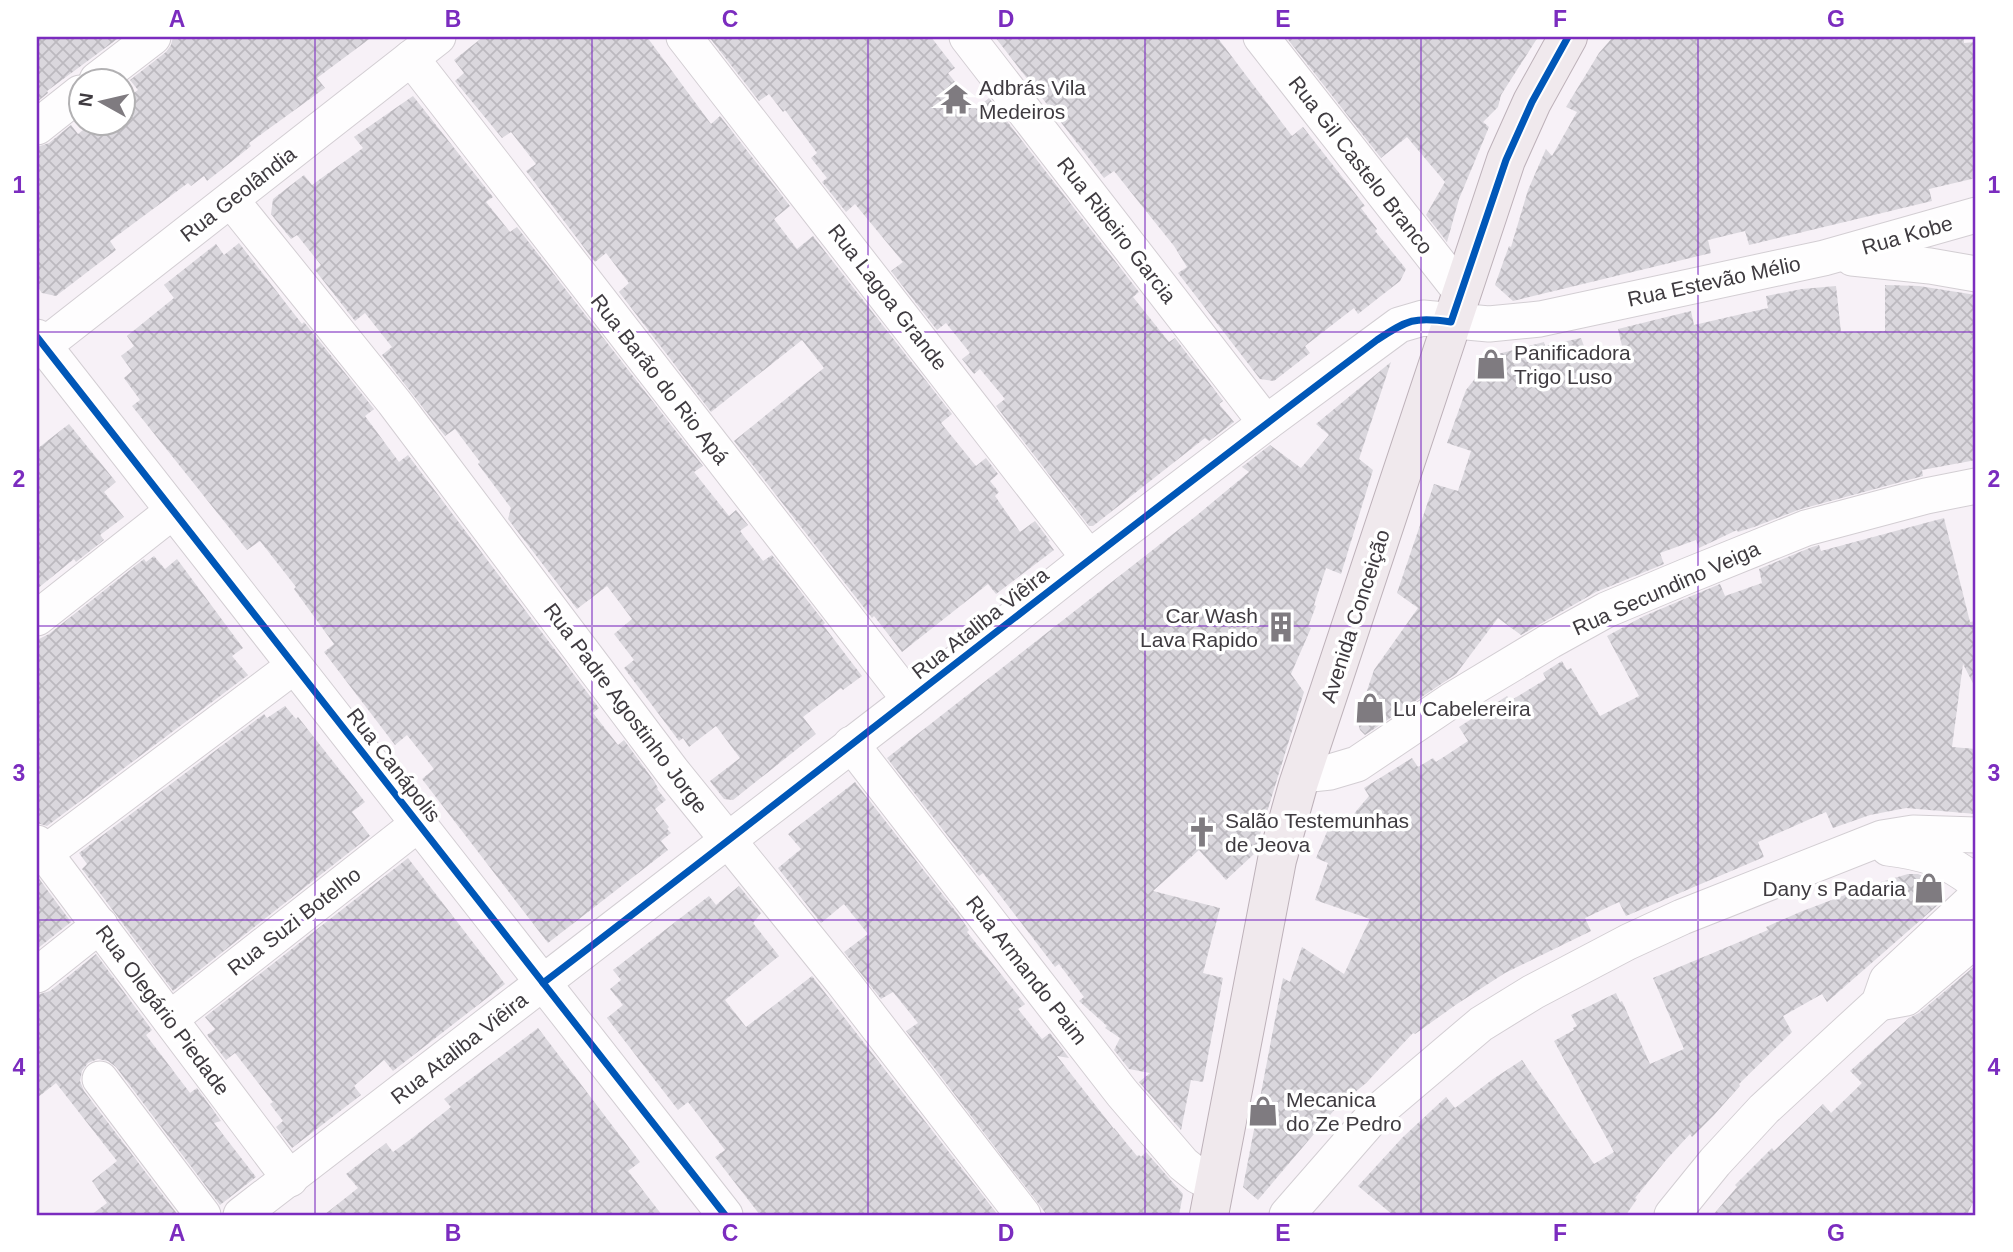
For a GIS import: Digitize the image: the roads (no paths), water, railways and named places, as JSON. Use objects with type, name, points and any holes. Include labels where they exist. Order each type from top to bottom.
[{"type":"main road","name":"Avenida Conceição","points":[[1212,1200],[1277,860],[1302,775],[1506,160],[1532,102],[1568,37]]},
{"type":"street","points":[[115,66],[153,37]]},
{"type":"street","name":"Rua Geolândia","points":[[39,344],[231,200],[438,37]]},
{"type":"street","name":"Rua Lagoa Grande","points":[[684,37],[1089,558]]},
{"type":"street","name":"Rua Ribeiro Garcia","points":[[967,37],[1266,423]]},
{"type":"street","name":"Rua Gil Castelo Branco","points":[[1262,37],[1456,307]]},
{"type":"street","name":"Rua Barão do Rio Apá","points":[[411,58],[910,700]]},
{"type":"street","points":[[37,127],[66,104]]},
{"type":"street","name":"Rua Padre Agostinho Jorge","points":[[231,200],[394,402],[672,771],[843,982],[1023,1215]]},
{"type":"street","name":"Rua Kobe","points":[[1838,254],[1976,215]]},
{"type":"street","points":[[1927,229],[1930,266]]},
{"type":"street","name":"Rua Estevão Mélio","points":[[1456,307],[1489,324],[1540,319],[1838,254],[1976,274]]},
{"type":"street","name":"Rua Ataliba Viêira","points":[[242,1215],[1266,423],[1399,325],[1456,307]]},
{"type":"street","name":"Rua Canápolis","points":[[39,344],[725,1215]]},
{"type":"street","name":"Rua Secundino Veiga","points":[[1302,775],[1330,772],[1357,764],[1452,701],[1606,610],[1806,528],[1926,496],[1976,486]]},
{"type":"street","points":[[37,618],[173,511]]},
{"type":"street","points":[[41,848],[294,666]]},
{"type":"street","name":"Rua Armando Paim","points":[[851,744],[1122,1093],[1183,1164],[1198,1176],[1212,1200]]},
{"type":"street","name":"Rua Suzi Botelho","points":[[170,1019],[418,824]]},
{"type":"street","points":[[1287,1215],[1376,1113],[1481,1024],[1533,992],[1682,917],[1860,846],[1896,834],[1976,835]]},
{"type":"street","points":[[1672,1215],[1715,1162],[1764,1109],[1879,1003],[1887,980],[1976,882],[1959,869],[1922,853],[1860,846]]},
{"type":"street","name":"Rua Olegário Piedade","points":[[41,848],[290,1178]]},
{"type":"street","points":[[37,975],[100,925]]},
{"type":"street","points":[[1879,1003],[1906,998],[1976,939]]},
{"type":"street","points":[[100,1079],[203,1215]]},
{"type":"place","name":"Adbrás Vila Medeiros","points":[[956,99]]},
{"type":"place","name":"Panificadora Trigo Luso","points":[[1491,364]]},
{"type":"place","name":"Car Wash Lava Rapido","points":[[1281,627]]},
{"type":"place","name":"Lu Cabelereira","points":[[1370,708]]},
{"type":"place","name":"Salão Testemunhas de Jeova","points":[[1202,832]]},
{"type":"place","name":"Dany s Padaria","points":[[1929,888]]},
{"type":"place","name":"Mecanica do Ze Pedro","points":[[1263,1111]]}]
